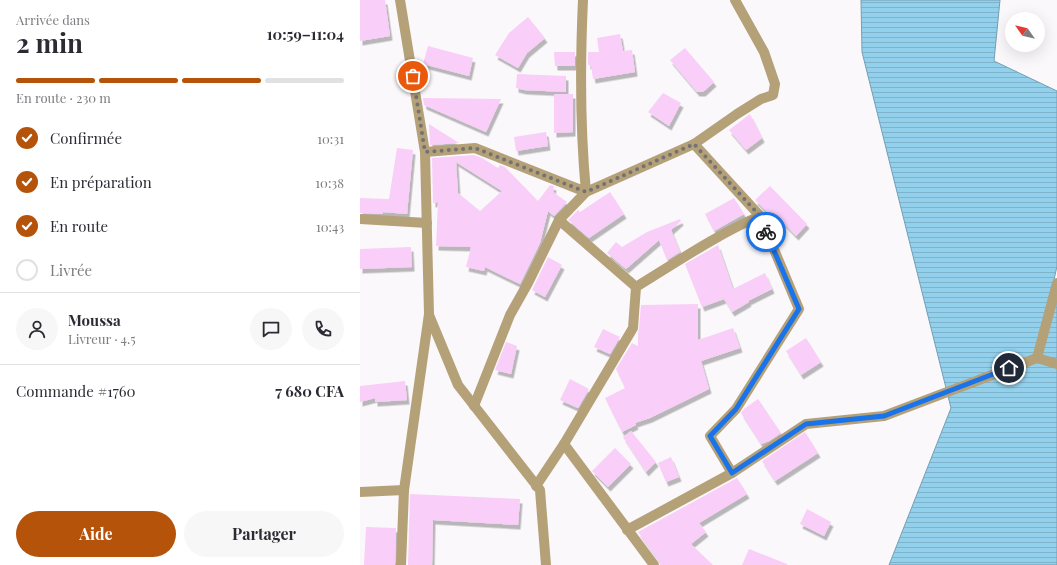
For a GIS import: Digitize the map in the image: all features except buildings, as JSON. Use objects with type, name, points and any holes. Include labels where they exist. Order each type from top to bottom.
[{"type":"street","points":[[400,0],[425,152],[429,314],[404,490],[401,565]]},
{"type":"street","points":[[584,0],[580,55],[582,148],[586,192]]},
{"type":"street","points":[[474,406],[510,314],[528,283],[558,220],[586,192],[694,144],[743,110],[761,99],[773,95],[775,84],[764,52],[735,0]]},
{"type":"street","points":[[694,144],[760,216],[799,309],[736,409],[710,436],[732,473]]},
{"type":"street","points":[[425,152],[475,148],[586,192]]},
{"type":"street","points":[[636,287],[707,242],[760,216]]},
{"type":"street","points":[[360,219],[427,223]]},
{"type":"street","points":[[558,220],[636,287]]},
{"type":"street","points":[[1037,358],[1057,283]]},
{"type":"street","points":[[536,486],[564,444],[633,328],[636,287]]},
{"type":"street","points":[[429,314],[458,385],[540,490],[546,565]]},
{"type":"street","points":[[627,530],[732,473],[806,424],[884,416],[1037,358],[1057,364]]},
{"type":"street","points":[[564,444],[654,565]]},
{"type":"street","points":[[360,492],[404,490]]},
{"type":"water","points":[[861,0],[1000,0],[994,61],[1057,91],[1057,266],[1054,280],[1057,289],[1057,565],[889,565],[951,408],[862,52]]},
{"type":"way so far","points":[[413,76],[425,152],[475,148],[586,192],[694,144],[760,216],[766,232]]},
{"type":"route","points":[[766,232],[799,309],[736,409],[710,436],[732,473],[806,424],[884,416],[1009,368]]}]
